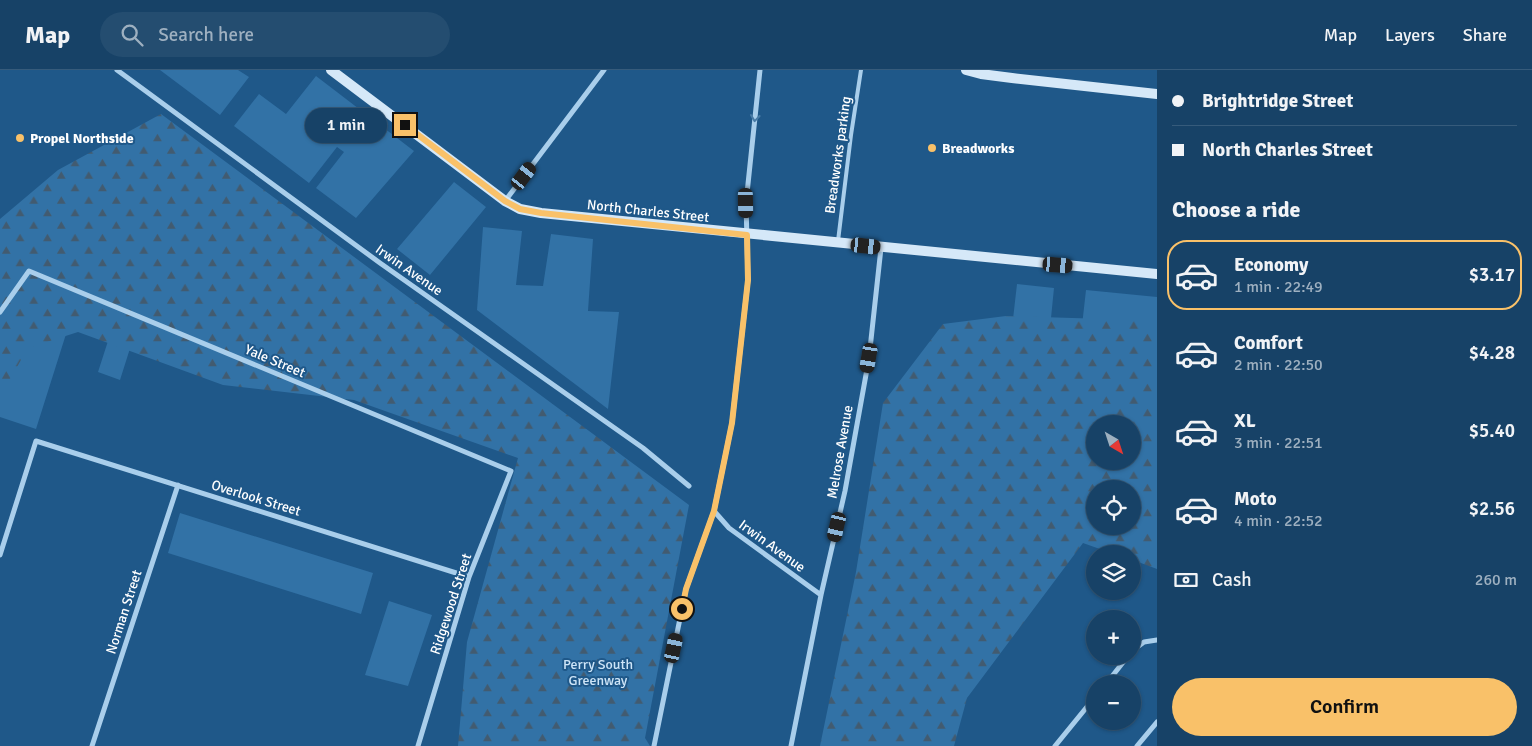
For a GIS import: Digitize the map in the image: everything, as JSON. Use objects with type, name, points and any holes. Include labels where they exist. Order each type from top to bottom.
[{"type":"street","name":"Irwin Avenue","points":[[117,70],[380,264],[643,448],[689,486]]},
{"type":"street","name":"North Charles Street","points":[[331,70],[505,201],[520,209],[541,213],[747,235],[1157,274]]},
{"type":"street","points":[[505,201],[604,70]]},
{"type":"street","points":[[654,746],[686,589],[714,511],[732,423],[748,280],[746,203],[760,70]]},
{"type":"street","points":[[966,70],[1012,78],[1157,94]]},
{"type":"street","name":"Melrose Avenue","points":[[791,746],[821,595],[845,491],[864,387],[881,248]]},
{"type":"street","name":"Yale Street","points":[[0,312],[29,272],[512,471]]},
{"type":"street","name":"Overlook Street","points":[[0,555],[36,441],[469,577]]},
{"type":"street","name":"Ridgewood Street","points":[[418,746],[469,577],[512,471]]},
{"type":"street","name":"Norman Street","points":[[92,746],[178,485]]},
{"type":"street","name":"Irwin Avenue","points":[[714,511],[729,528],[821,595]]},
{"type":"street","points":[[1141,644],[1157,640]]},
{"type":"street","points":[[1113,675],[1121,665]]},
{"type":"street","points":[[1055,746],[1086,708]]},
{"type":"street","points":[[1138,746],[1157,722]]},
{"type":"lane","name":"Breadworks parking","points":[[838,243],[861,70]]},
{"type":"green space","points":[[160,70],[238,70],[249,77],[220,115]]},
{"type":"green space","points":[[316,76],[414,151],[356,218],[316,188],[344,152],[337,147],[309,183],[234,126],[259,94],[286,114]]},
{"type":"green space","name":"Perry South Greenway","points":[[161,114],[689,505],[645,738],[650,746],[458,746],[467,642],[518,458],[354,400],[223,385],[78,332],[28,348],[0,396],[0,219],[58,170]]},
{"type":"green space","points":[[454,182],[486,207],[430,275],[397,249]]},
{"type":"green space","points":[[483,227],[522,231],[516,285],[543,286],[551,234],[593,239],[588,311],[619,312],[608,409],[477,310]]},
{"type":"green space","points":[[1017,284],[1054,288],[1047,358],[1009,354]]},
{"type":"green space","points":[[1086,290],[1157,297],[1157,369],[1078,361]]},
{"type":"green space","points":[[79,293],[36,429],[0,417],[0,345]]},
{"type":"green space","points":[[118,310],[139,320],[120,380],[98,372]]},
{"type":"green space","points":[[1006,316],[1136,320],[1157,323],[1157,569],[1141,563],[1141,545],[1089,545],[1083,543],[967,698],[954,746],[820,746],[856,572],[883,403],[943,324]]},
{"type":"green space","points":[[180,513],[373,573],[361,614],[168,553]]},
{"type":"green space","points":[[389,601],[432,615],[408,686],[365,675]]},
{"type":"place","name":"Propel Northside","points":[[20,138]]},
{"type":"place","name":"Breadworks","points":[[932,148]]},
{"type":"route","points":[[405,125],[505,201],[520,209],[541,213],[747,235],[748,280],[732,423],[714,511],[686,589],[682,609]]}]
